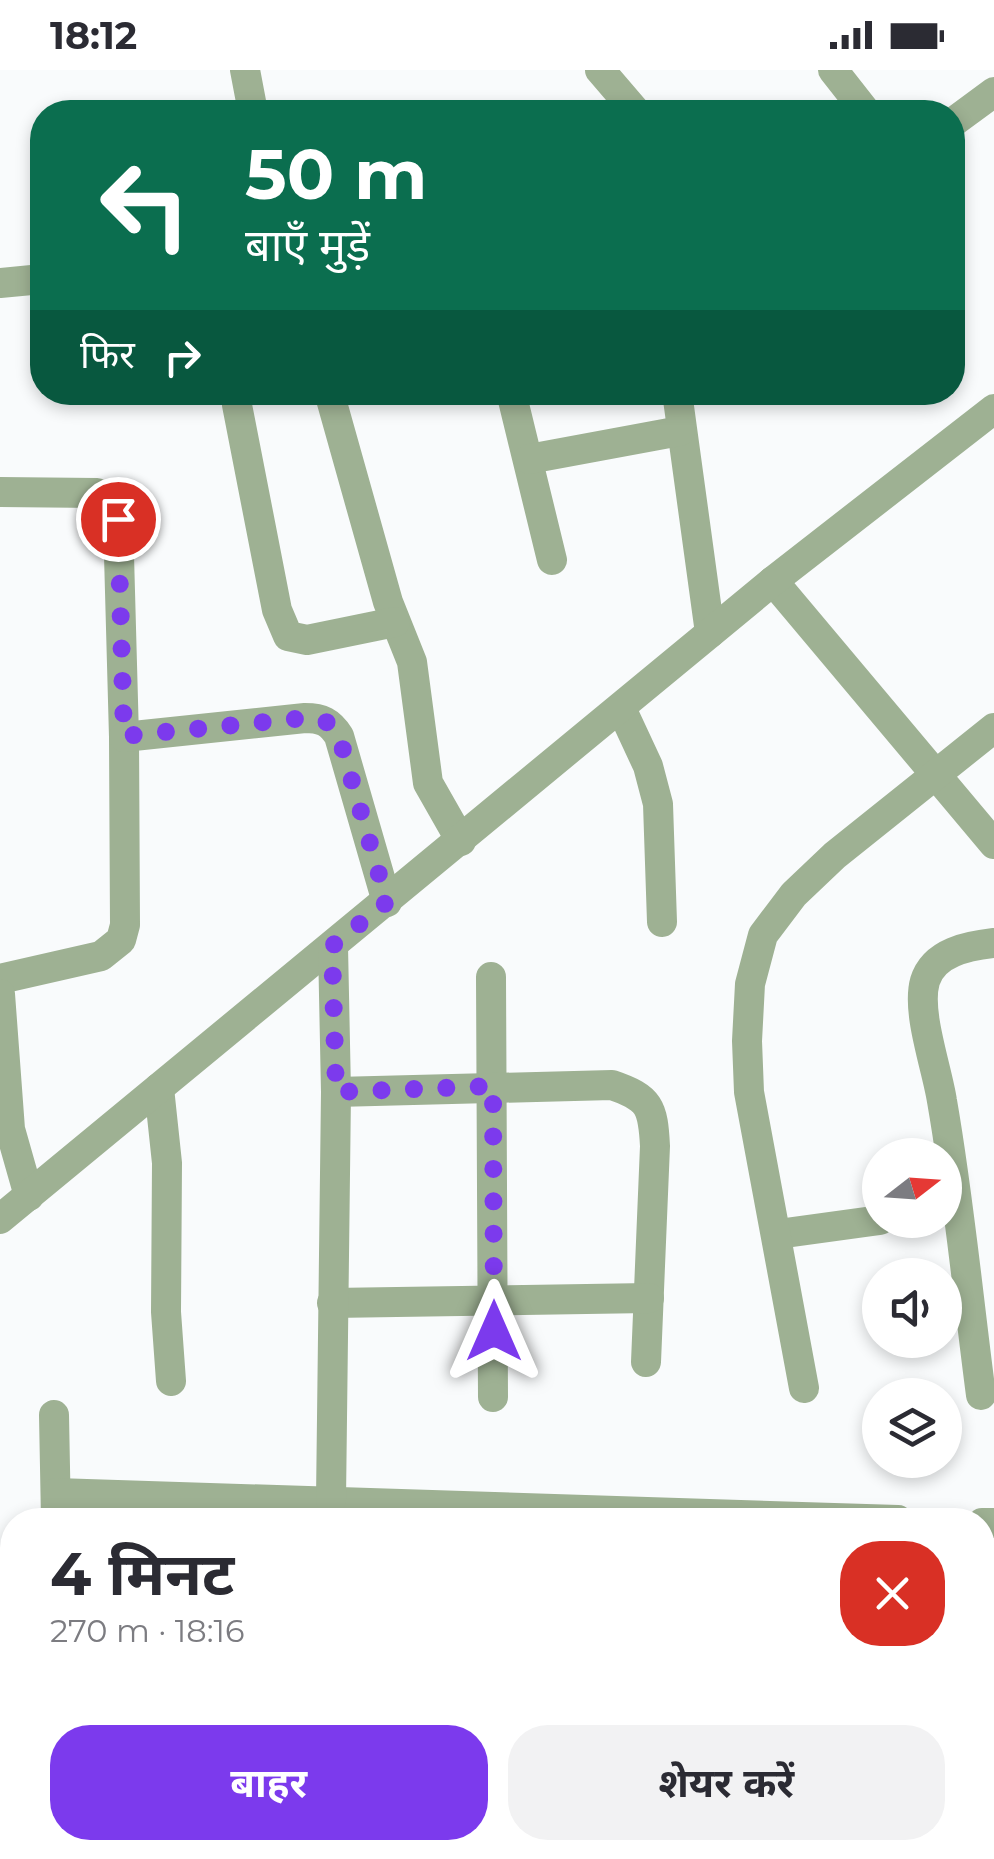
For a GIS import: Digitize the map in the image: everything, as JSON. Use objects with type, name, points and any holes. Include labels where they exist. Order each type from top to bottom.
[{"type":"street","points":[[245,70],[251,100]]},
{"type":"street","points":[[600,70],[626,100]]},
{"type":"street","points":[[833,70],[857,100]]},
{"type":"street","points":[[965,113],[994,92]]},
{"type":"street","points":[[0,283],[30,280]]},
{"type":"street","points":[[237,405],[276,610],[288,636],[307,640],[395,622]]},
{"type":"street","points":[[333,405],[395,622],[412,662],[428,783],[460,841]]},
{"type":"street","points":[[514,405],[552,560]]},
{"type":"street","points":[[678,405],[710,633]]},
{"type":"street","points":[[0,1219],[773,581],[994,409]]},
{"type":"street","points":[[529,459],[680,431]]},
{"type":"street","points":[[0,492],[97,493],[112,503],[120,538],[125,925],[121,940],[101,956],[0,979]]},
{"type":"street","points":[[773,581],[994,844]]},
{"type":"street","points":[[622,708],[648,766],[658,804],[662,922]]},
{"type":"street","points":[[124,736],[305,718],[319,718],[331,724],[339,736],[387,902]]},
{"type":"street","points":[[804,1388],[778,1234],[757,1147],[747,1041],[750,984],[762,935],[794,894],[994,728]]},
{"type":"street","points":[[946,1138],[943,1102],[924,1010],[924,984],[932,966],[952,952],[994,943]]},
{"type":"street","points":[[331,1500],[336,1092],[332,946]]},
{"type":"street","points":[[491,977],[493,1396]]},
{"type":"street","points":[[0,994],[10,1129],[29,1196]]},
{"type":"street","points":[[336,1092],[612,1085],[640,1094],[653,1115],[655,1146],[646,1362]]},
{"type":"street","points":[[159,1088],[168,1163],[166,1312],[172,1381]]},
{"type":"street","points":[[778,1234],[862,1222]]},
{"type":"street","points":[[956,1238],[981,1396]]},
{"type":"street","points":[[332,1303],[649,1298]]},
{"type":"street","points":[[54,1415],[56,1507],[124,1508]]},
{"type":"street","points":[[273,1508],[331,1500],[558,1508]]},
{"type":"route","points":[[118,519],[124,736],[319,718],[331,724],[339,736],[387,902],[332,946],[336,1092],[493,1086],[494,1331]]}]
